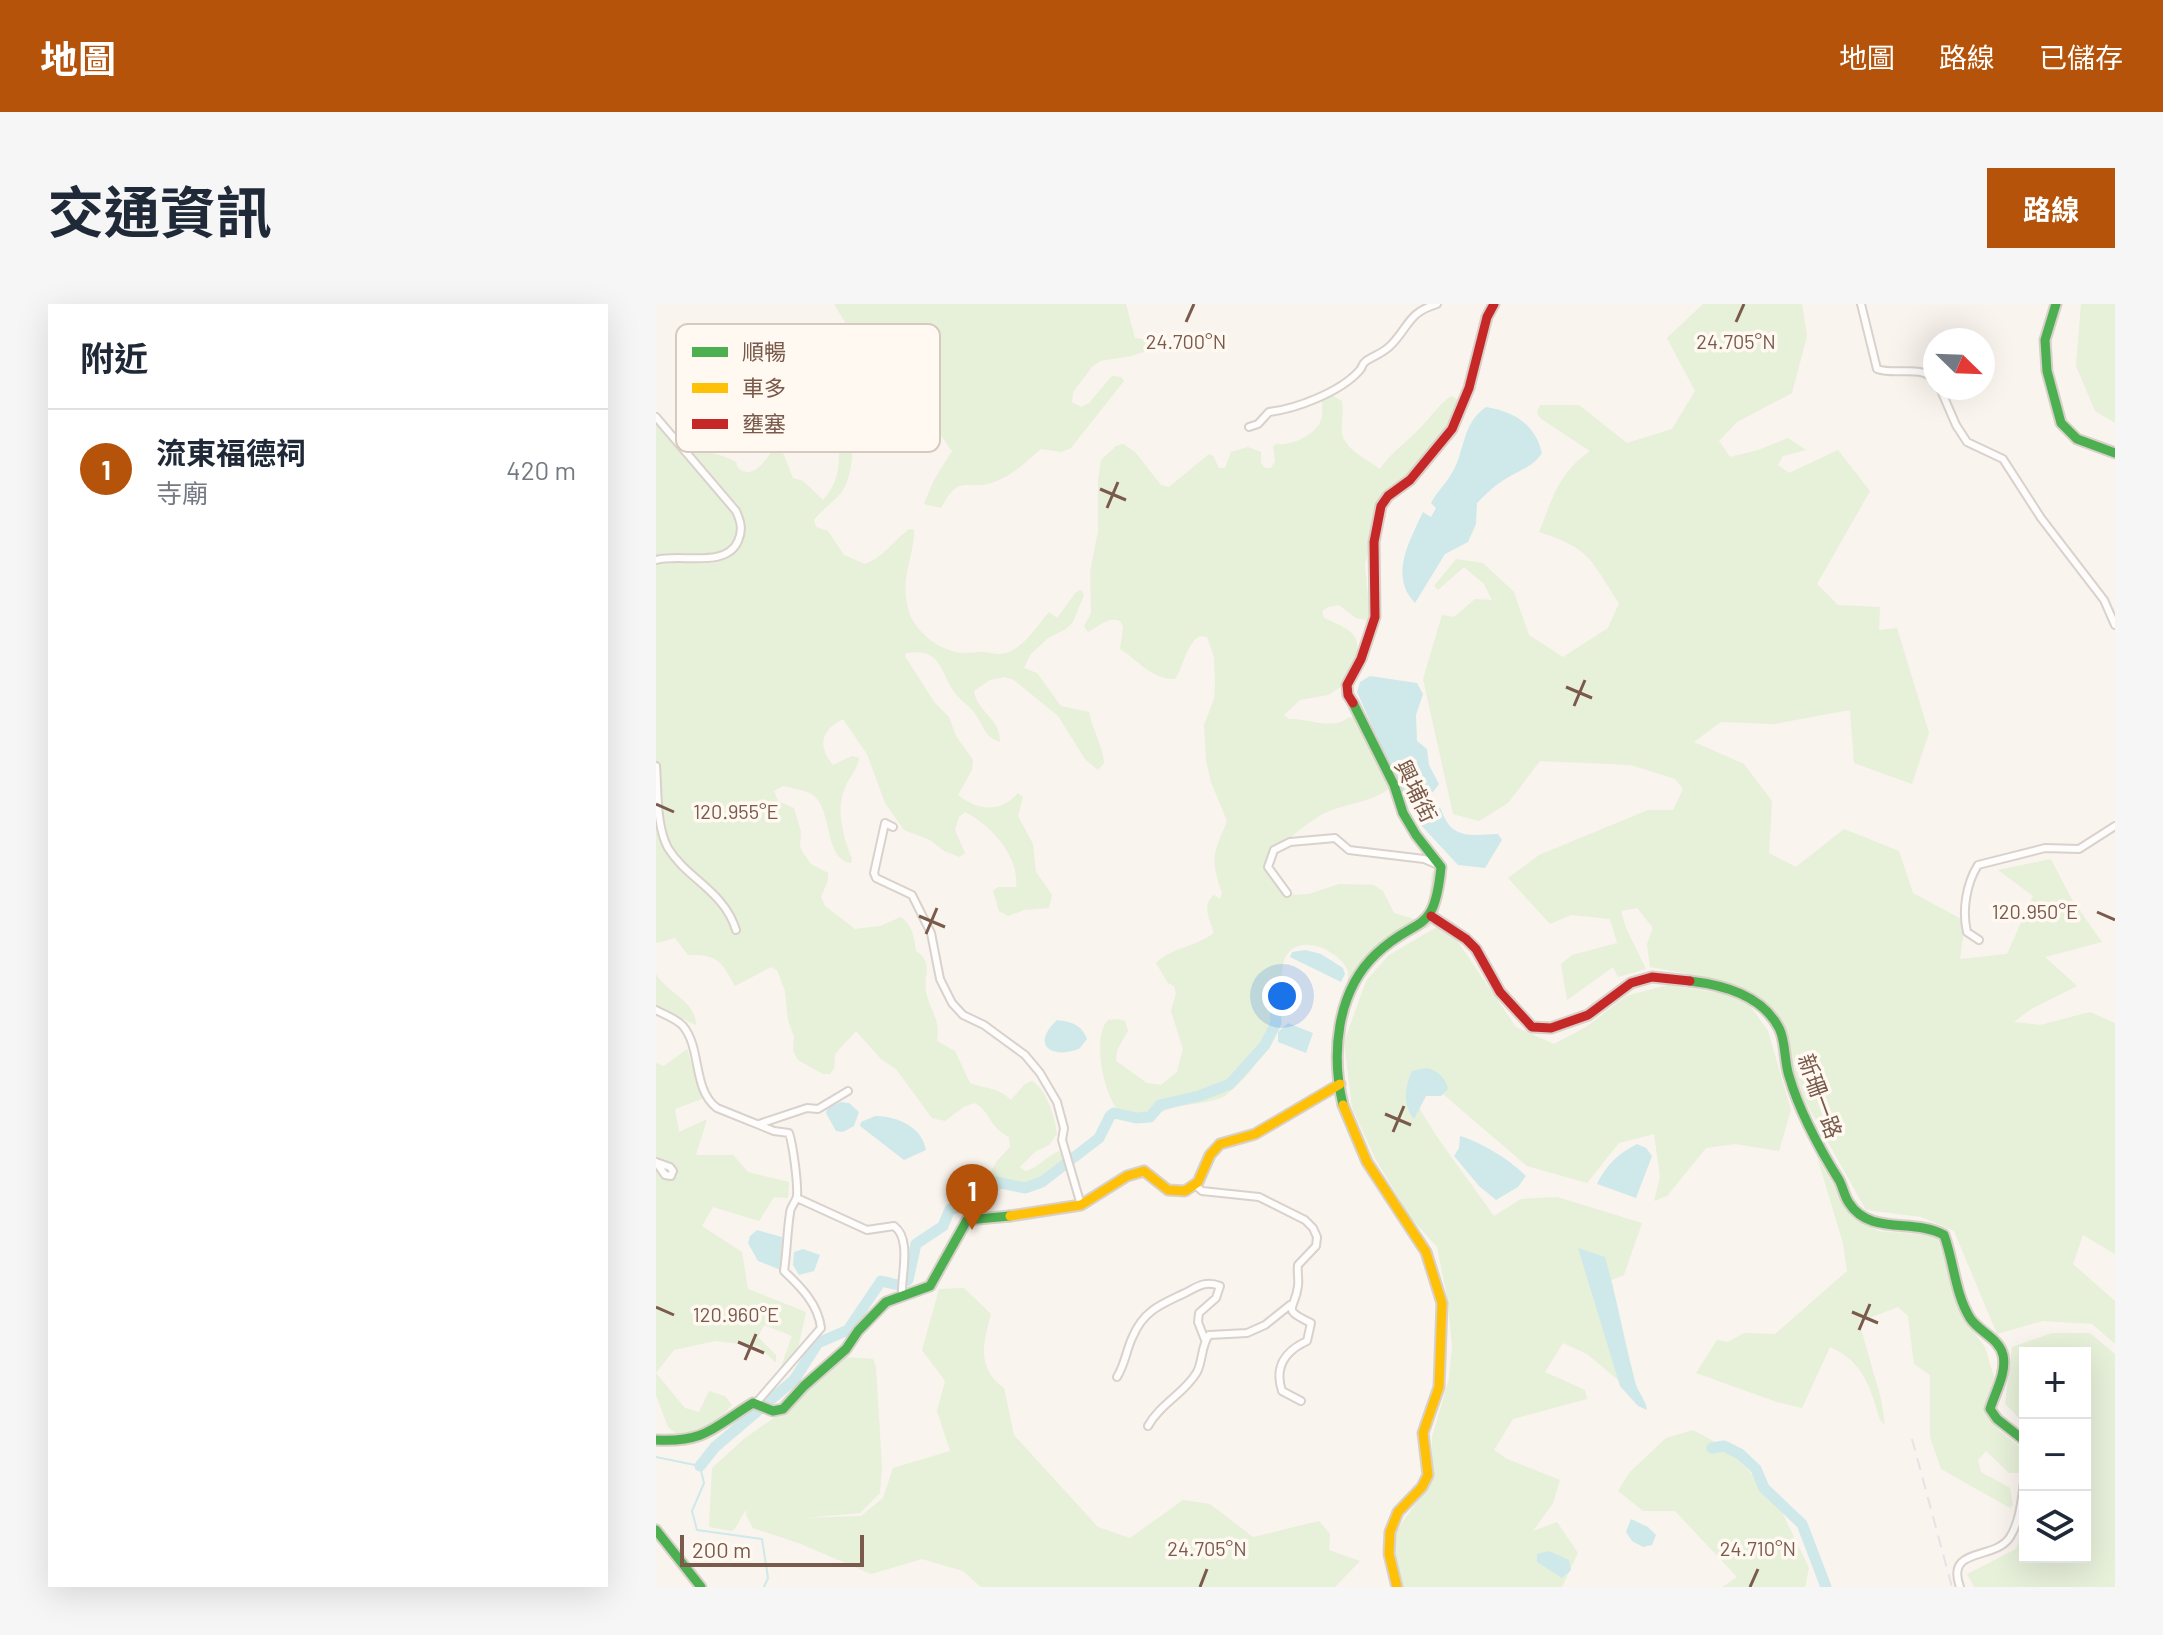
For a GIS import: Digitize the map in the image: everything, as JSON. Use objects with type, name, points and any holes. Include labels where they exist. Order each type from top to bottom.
[{"type":"street","points":[[1249,427],[1258,424],[1269,412],[1290,409],[1326,394],[1359,371],[1364,362],[1382,354],[1395,342],[1416,312],[1437,304]]},
{"type":"street","points":[[1861,304],[1877,369],[1901,374],[1913,370],[1923,373]]},
{"type":"street","points":[[2056,304],[2045,340],[2047,371],[2061,423],[2077,439],[2115,453]]},
{"type":"street","name":"興埔街","points":[[1441,867],[1403,813],[1394,785],[1368,729],[1348,695],[1347,685],[1361,659],[1375,617],[1374,542],[1381,506],[1388,496],[1410,480],[1452,429],[1469,388],[1492,305]]},
{"type":"street","points":[[1945,400],[1967,442],[2003,459],[2041,518],[2104,600],[2115,625]]},
{"type":"street","points":[[656,417],[676,440]]},
{"type":"street","points":[[656,560],[725,555],[735,547],[741,534],[741,521],[736,511],[686,452]]},
{"type":"street","points":[[656,766],[661,833],[668,849],[728,909],[736,930]]},
{"type":"street","points":[[893,827],[885,823],[874,873],[876,878],[912,895],[931,933],[940,979],[952,1003],[963,1015],[984,1025],[1025,1055],[1040,1073],[1057,1102],[1064,1128],[1062,1140],[1081,1205]]},
{"type":"street","points":[[1979,940],[1967,932],[1963,914],[1973,873],[1978,865],[2045,848],[2079,849],[2115,826]]},
{"type":"street","points":[[1287,893],[1268,867],[1274,850],[1290,842],[1335,838],[1349,850],[1424,859],[1441,867],[1439,890],[1431,916],[1419,928],[1386,946],[1363,970],[1340,1026],[1337,1049],[1340,1084],[1351,1124],[1368,1163],[1388,1197],[1427,1252],[1442,1304],[1438,1396],[1422,1435],[1427,1477],[1423,1486],[1397,1512],[1387,1545],[1390,1568],[1397,1587]]},
{"type":"street","name":"新珊一路","points":[[1431,916],[1476,949],[1500,992],[1532,1027],[1551,1028],[1588,1015],[1631,983],[1652,977],[1715,986],[1756,1001],[1779,1028],[1788,1074],[1801,1108],[1849,1204],[1870,1221],[1930,1227],[1944,1235],[1962,1300],[1972,1321],[1994,1341],[2003,1356],[2000,1381],[1990,1409],[1993,1416],[2019,1434]]},
{"type":"street","points":[[656,1010],[687,1030],[704,1092],[710,1103],[774,1131],[789,1133],[795,1149],[793,1166],[797,1198],[789,1210],[790,1236],[784,1271],[802,1288],[819,1316],[821,1328],[760,1405]]},
{"type":"street","points":[[656,1440],[684,1441],[720,1426],[739,1410],[760,1405],[773,1411],[786,1406],[846,1349],[858,1331],[886,1302],[930,1286],[967,1220],[1081,1205],[1128,1174],[1136,1172],[1144,1171],[1162,1188],[1174,1193],[1185,1192],[1200,1179],[1211,1152],[1222,1142],[1248,1138],[1285,1120],[1324,1091],[1340,1084]]},
{"type":"street","points":[[759,1124],[807,1108],[818,1109],[848,1091]]},
{"type":"street","points":[[1148,1426],[1197,1372],[1209,1335],[1247,1333],[1265,1325],[1290,1305],[1298,1284],[1298,1265],[1316,1246],[1317,1237],[1305,1220],[1259,1197],[1202,1191],[1195,1185]]},
{"type":"street","points":[[797,1198],[867,1230],[894,1226],[901,1231],[905,1242],[902,1295]]},
{"type":"street","points":[[1117,1377],[1126,1362],[1132,1336],[1147,1313],[1202,1283],[1214,1283],[1220,1286],[1216,1298],[1199,1313],[1198,1322],[1205,1340]]},
{"type":"street","points":[[1290,1305],[1298,1317],[1311,1323],[1312,1329],[1307,1341],[1285,1356],[1279,1369],[1279,1383],[1282,1391],[1301,1401]]},
{"type":"street","points":[[1960,1587],[1956,1574],[1959,1565],[1973,1554],[1998,1549],[2009,1538],[2016,1522],[2022,1491]]},
{"type":"street","points":[[656,1530],[701,1587]]},
{"type":"green space","points":[[834,304],[1126,304],[1135,338],[1155,340],[1160,347],[1100,361],[1092,367],[1073,392],[1072,402],[1081,407],[1089,403],[1112,376],[1121,377],[1124,381],[1071,448],[1061,452],[1041,449],[1001,479],[984,485],[958,487],[941,508],[924,504],[952,451],[940,434],[940,324],[846,324]]},
{"type":"green space","points":[[1703,304],[1802,304],[1807,336],[1792,393],[1737,422],[1719,441],[1730,457],[1788,438],[1806,450],[1783,456],[1778,465],[1789,473],[1838,450],[1870,491],[1817,584],[1838,605],[1880,607],[1879,630],[1897,628],[1929,733],[1912,784],[1854,763],[1850,710],[1774,724],[1721,722],[1694,742],[1744,764],[1772,801],[1769,853],[1796,867],[1844,829],[1899,851],[1913,893],[1965,921],[1960,959],[2007,954],[2033,896],[1998,870],[2051,859],[2071,898],[2102,942],[2045,957],[2077,986],[2031,1009],[2014,1022],[2040,1025],[2090,1012],[2115,1023],[2115,1254],[2083,1235],[2073,1264],[2115,1301],[2115,1344],[2092,1324],[2043,1321],[1997,1334],[1954,1231],[1921,1217],[1866,1210],[1801,1094],[1779,1018],[1756,994],[1716,979],[1650,967],[1647,944],[1653,928],[1637,908],[1621,911],[1646,969],[1618,977],[1613,967],[1567,1000],[1561,964],[1572,955],[1617,943],[1610,919],[1571,915],[1550,924],[1508,878],[1539,855],[1648,810],[1673,810],[1683,789],[1675,779],[1631,765],[1540,761],[1508,803],[1479,821],[1453,814],[1423,679],[1442,615],[1454,617],[1475,599],[1492,600],[1484,584],[1464,567],[1438,590],[1434,586],[1456,559],[1483,563],[1514,592],[1529,635],[1563,657],[1608,628],[1619,603],[1595,566],[1580,550],[1539,532],[1563,478],[1590,451],[1537,413],[1540,405],[1579,405],[1627,443],[1672,429],[1695,391],[1667,338]]},
{"type":"green space","points":[[2081,304],[2115,304],[2115,423],[2095,411],[2076,366]]},
{"type":"green space","points":[[1330,394],[1342,401],[1342,433],[1347,444],[1380,469],[1446,400],[1451,396],[1457,399],[1452,416],[1422,463],[1382,494],[1365,565],[1368,597],[1373,611],[1370,621],[1356,618],[1339,605],[1322,611],[1324,618],[1348,630],[1357,642],[1347,683],[1328,695],[1300,700],[1284,715],[1289,719],[1328,724],[1349,717],[1359,719],[1392,786],[1377,796],[1331,810],[1315,819],[1285,843],[1268,864],[1276,884],[1295,895],[1309,894],[1339,884],[1374,885],[1383,891],[1394,913],[1418,920],[1428,906],[1432,872],[1440,866],[1446,875],[1438,916],[1429,927],[1408,933],[1375,957],[1352,990],[1345,989],[1348,971],[1335,955],[1307,945],[1290,951],[1284,960],[1272,1027],[1250,1072],[1221,1098],[1176,1107],[1144,1119],[1131,1118],[1117,1108],[1106,1084],[1100,1054],[1103,1028],[1108,1020],[1125,1021],[1128,1031],[1117,1050],[1116,1061],[1147,1083],[1161,1085],[1177,1072],[1183,1049],[1171,1011],[1176,993],[1156,963],[1214,933],[1207,908],[1214,895],[1220,899],[1222,893],[1215,857],[1227,821],[1211,782],[1206,760],[1204,725],[1214,699],[1215,685],[1214,657],[1207,637],[1200,636],[1191,644],[1175,679],[1152,673],[1120,649],[1123,627],[1120,621],[1108,621],[1088,632],[1084,626],[1091,613],[1090,572],[1098,531],[1101,460],[1116,446],[1123,444],[1135,452],[1161,485],[1169,487],[1209,454],[1219,468],[1225,468],[1231,452],[1248,447],[1261,452],[1261,463],[1265,468],[1271,468],[1275,461],[1273,447],[1295,442],[1314,431],[1322,418],[1322,400]]},
{"type":"green space","points":[[656,416],[676,433],[676,452],[707,452],[722,456],[737,463],[746,472],[760,466],[771,452],[783,452],[793,478],[803,481],[823,500],[831,488],[839,464],[839,452],[853,452],[846,485],[814,520],[816,527],[828,531],[844,555],[865,564],[883,553],[909,529],[914,530],[906,576],[908,608],[914,623],[941,646],[965,653],[1007,653],[1027,639],[1049,612],[1057,618],[1076,592],[1081,590],[1084,595],[1073,622],[1048,638],[1030,655],[1024,668],[1037,673],[1061,706],[1089,712],[1103,756],[1104,763],[1098,770],[1085,759],[1058,716],[1014,680],[1005,677],[990,680],[974,691],[979,705],[997,727],[1000,742],[988,734],[974,712],[954,692],[933,657],[917,652],[906,653],[905,656],[934,702],[949,717],[956,736],[973,760],[972,770],[958,795],[973,804],[989,808],[1004,804],[1018,793],[1023,797],[1018,816],[1033,844],[1036,872],[1052,895],[1049,908],[1024,910],[1008,916],[999,911],[993,891],[998,887],[1016,887],[1013,864],[994,834],[965,812],[959,817],[955,830],[965,853],[960,857],[904,830],[885,803],[867,754],[843,719],[826,733],[823,745],[833,765],[852,756],[859,758],[845,788],[841,806],[851,863],[842,860],[836,853],[824,812],[813,795],[783,786],[774,791],[778,801],[794,808],[803,853],[811,864],[828,873],[821,897],[825,906],[855,929],[880,926],[901,917],[908,924],[916,951],[925,960],[925,986],[936,1020],[937,1041],[955,1051],[970,1083],[996,1090],[1011,1100],[1025,1084],[1032,1081],[1046,1097],[1057,1134],[1049,1145],[1036,1151],[1020,1167],[1030,1170],[1059,1151],[1065,1160],[1057,1171],[1028,1190],[1009,1182],[982,1205],[953,1206],[952,1203],[965,1191],[983,1186],[997,1161],[1010,1147],[1009,1137],[997,1128],[984,1110],[975,1103],[965,1106],[945,1121],[932,1118],[896,1069],[881,1059],[856,1031],[835,1054],[834,1068],[830,1074],[823,1074],[798,1060],[793,1051],[794,1037],[788,1020],[785,991],[777,970],[771,967],[735,986],[718,961],[706,956],[688,955],[675,938],[656,943]]},
{"type":"green space","points":[[1437,927],[1458,942],[1516,1027],[1554,1044],[1586,1027],[1626,996],[1668,985],[1725,994],[1749,1004],[1768,1031],[1791,1110],[1779,1151],[1735,1144],[1706,1148],[1667,1196],[1654,1201],[1660,1177],[1654,1134],[1619,1143],[1587,1183],[1527,1166],[1429,1082],[1410,1093],[1437,1137],[1494,1216],[1521,1199],[1557,1197],[1642,1223],[1624,1275],[1597,1286],[1632,1367],[1618,1380],[1587,1354],[1563,1343],[1545,1372],[1585,1390],[1587,1399],[1513,1419],[1494,1450],[1507,1459],[1560,1480],[1553,1503],[1533,1531],[1557,1522],[1578,1553],[1562,1587],[1403,1587],[1395,1568],[1394,1534],[1431,1482],[1432,1437],[1449,1378],[1452,1346],[1437,1247],[1410,1217],[1375,1158],[1352,1108],[1344,1042],[1366,981],[1389,955]]},
{"type":"green space","points":[[656,974],[686,1003],[695,1017],[696,1025],[656,1006]]},
{"type":"green space","points":[[687,1049],[702,1099],[675,1109],[679,1132],[707,1119],[696,1155],[733,1155],[748,1172],[789,1182],[788,1198],[774,1197],[759,1221],[713,1207],[702,1226],[742,1252],[748,1289],[806,1312],[797,1353],[779,1372],[792,1336],[764,1325],[758,1337],[776,1355],[776,1363],[758,1346],[715,1341],[674,1350],[656,1373],[656,1063],[664,1066]]},
{"type":"green space","points":[[1817,1157],[1853,1218],[1879,1231],[1937,1236],[1962,1316],[1985,1347],[1994,1377],[1984,1410],[1998,1429],[2019,1446],[2019,1473],[2009,1473],[1986,1451],[1978,1460],[1981,1472],[2010,1488],[2013,1505],[2010,1508],[1941,1469],[1930,1437],[1930,1375],[1914,1364],[1908,1316],[1898,1307],[1859,1322],[1881,1399],[1885,1425],[1858,1368],[1830,1347],[1802,1408],[1696,1373],[1717,1340],[1728,1342],[1744,1333],[1775,1334],[1847,1271],[1843,1243]]},
{"type":"green space","points":[[964,1288],[991,1314],[984,1345],[985,1363],[1004,1388],[1014,1435],[1098,1527],[1130,1538],[1183,1500],[1210,1504],[1253,1537],[1319,1521],[1330,1534],[1329,1550],[1360,1561],[1335,1587],[981,1587],[963,1571],[922,1559],[871,1574],[801,1544],[753,1528],[746,1515],[747,1510],[732,1531],[709,1527],[712,1468],[745,1438],[798,1401],[827,1369],[844,1357],[873,1359],[876,1367],[882,1467],[880,1493],[860,1513],[805,1518],[861,1516],[883,1498],[893,1468],[950,1451],[937,1411],[945,1381],[922,1350],[939,1289]]},
{"type":"green space","points":[[2052,1333],[2090,1333],[2115,1354],[2115,1587],[1974,1587],[1967,1574],[2016,1549],[2019,1541],[2019,1563],[2091,1563],[2091,1347],[2019,1347],[2019,1418],[2005,1404],[2012,1347]]},
{"type":"green space","points":[[656,1373],[685,1408],[699,1412],[709,1391],[725,1396],[732,1405],[716,1422],[679,1436],[668,1427],[656,1395]]},
{"type":"green space","points":[[1693,1430],[1730,1450],[1778,1504],[1809,1568],[1805,1587],[1722,1587],[1737,1577],[1675,1511],[1643,1511],[1618,1491],[1629,1473],[1666,1438]]},
{"type":"water","points":[[1486,407],[1506,412],[1522,421],[1534,434],[1542,453],[1477,503],[1476,524],[1468,542],[1445,554],[1415,603],[1403,582],[1407,547],[1423,512],[1431,517],[1436,508],[1431,503],[1455,467],[1467,431]]},
{"type":"water","points":[[1370,676],[1417,683],[1423,694],[1416,715],[1417,741],[1427,749],[1429,765],[1439,784],[1433,792],[1404,799],[1357,692],[1360,682]]},
{"type":"water","points":[[1436,806],[1456,831],[1470,835],[1498,834],[1502,840],[1485,868],[1458,865],[1419,823],[1421,813]]},
{"type":"water","points":[[1305,950],[1321,954],[1343,968],[1345,974],[1341,982],[1290,957],[1292,952]]},
{"type":"water","points":[[1057,1020],[1072,1023],[1082,1030],[1087,1039],[1079,1049],[1059,1052],[1047,1047],[1046,1036]]},
{"type":"water","points":[[1288,1023],[1313,1033],[1306,1053],[1278,1042],[1278,1032]]},
{"type":"water","points":[[1426,1068],[1440,1075],[1448,1089],[1441,1096],[1426,1096],[1414,1119],[1406,1101],[1408,1082],[1412,1071]]},
{"type":"water","points":[[841,1102],[849,1103],[859,1112],[854,1126],[843,1132],[836,1131],[826,1113],[827,1108]]},
{"type":"water","points":[[875,1116],[907,1124],[919,1135],[926,1150],[904,1160],[860,1126],[861,1122]]},
{"type":"water","points":[[1460,1136],[1486,1147],[1520,1170],[1526,1176],[1518,1187],[1496,1200],[1479,1186],[1454,1156],[1459,1148]]},
{"type":"water","points":[[1637,1144],[1646,1148],[1652,1156],[1636,1198],[1597,1184],[1614,1160]]},
{"type":"water","points":[[757,1230],[782,1237],[781,1270],[758,1261],[748,1243]]},
{"type":"water","points":[[1578,1248],[1605,1257],[1636,1385],[1647,1410],[1638,1406],[1620,1386]]},
{"type":"water","points":[[803,1249],[820,1255],[814,1271],[799,1275],[793,1265],[794,1252]]},
{"type":"water","points":[[1631,1519],[1648,1527],[1656,1535],[1652,1545],[1643,1547],[1632,1541],[1626,1532]]},
{"type":"water","points":[[1549,1551],[1569,1560],[1571,1570],[1562,1578],[1537,1562],[1537,1554]]},
{"type":"waterway","points":[[700,1466],[715,1447],[794,1380],[818,1343],[848,1330],[881,1281],[898,1285],[908,1280],[916,1244],[943,1226],[950,1209],[970,1206],[992,1181],[1025,1188],[1042,1182],[1099,1138],[1114,1113],[1136,1118],[1150,1117],[1160,1105],[1199,1096],[1230,1084],[1265,1045],[1276,1023],[1274,993]]},
{"type":"waterway","points":[[1712,1448],[1724,1446],[1740,1454],[1756,1469],[1764,1488],[1802,1524],[1826,1587]]},
{"type":"waterway","points":[[656,1457],[700,1466],[704,1483],[692,1511],[697,1530],[762,1539],[768,1578],[764,1587]]},
{"type":"railway","points":[[1912,1439],[1952,1587]]},
{"type":"traffic: fast","points":[[2056,304],[2045,340],[2047,371],[2061,423],[2077,439],[2115,453]]},
{"type":"traffic: fast","points":[[1343,1105],[1337,1066],[1338,1045],[1340,1025],[1352,987],[1376,954],[1428,915],[1434,905],[1441,867],[1403,813],[1394,785],[1353,703]]},
{"type":"traffic: fast","points":[[1690,981],[1715,985],[1740,994],[1763,1007],[1772,1017],[1781,1033],[1789,1076],[1804,1117],[1847,1200],[1858,1213],[1868,1220],[1919,1227],[1944,1235],[1965,1309],[2003,1355],[2002,1376],[1990,1409],[1997,1419],[2019,1436]]},
{"type":"traffic: fast","points":[[656,1440],[699,1436],[753,1403],[773,1411],[783,1409],[846,1349],[858,1331],[886,1302],[930,1286],[967,1220],[1010,1216]]},
{"type":"traffic: fast","points":[[656,1530],[701,1587]]},
{"type":"traffic: slow","points":[[1010,1216],[1081,1205],[1127,1176],[1144,1171],[1168,1190],[1185,1191],[1198,1182],[1210,1155],[1220,1144],[1255,1134],[1340,1084]]},
{"type":"traffic: slow","points":[[1343,1105],[1367,1162],[1426,1252],[1442,1303],[1439,1387],[1423,1433],[1428,1475],[1422,1487],[1398,1512],[1390,1532],[1389,1554],[1397,1587]]},
{"type":"traffic: jam","points":[[1353,703],[1347,685],[1361,659],[1375,617],[1374,542],[1381,506],[1388,496],[1410,480],[1452,429],[1469,388],[1487,317],[1494,304]]},
{"type":"traffic: jam","points":[[1431,916],[1476,949],[1500,992],[1532,1027],[1551,1028],[1588,1015],[1631,983],[1652,977],[1690,981]]},
{"type":"place","name":"流東福德祠","points":[[972,1230]]}]
